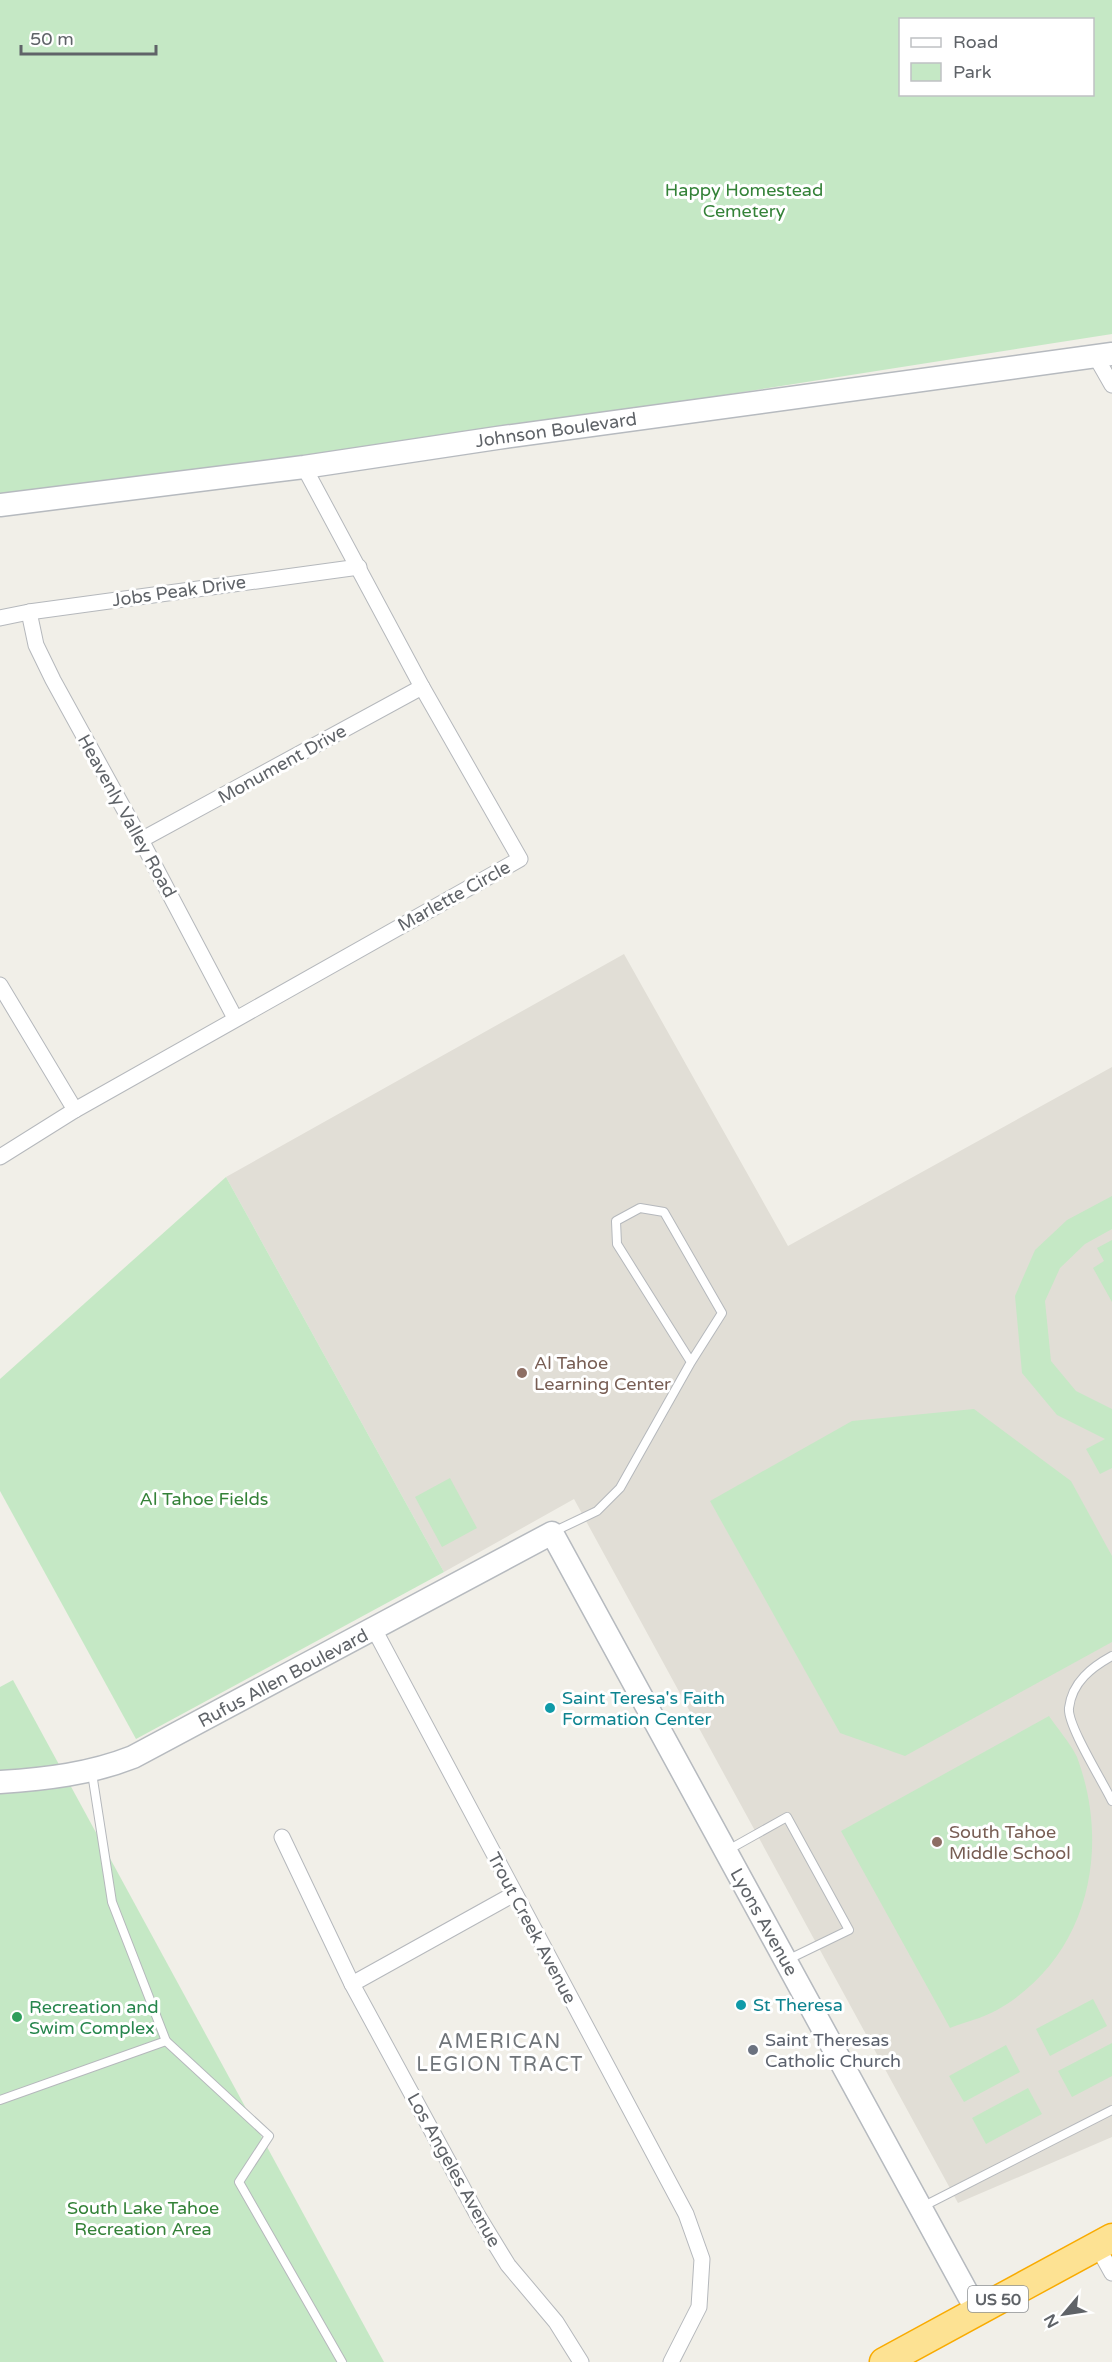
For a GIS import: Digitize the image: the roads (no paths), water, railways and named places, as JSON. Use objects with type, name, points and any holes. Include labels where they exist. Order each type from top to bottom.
[{"type":"highway","name":"US 50","points":[[884,2362],[1104,2242]]},
{"type":"street","points":[[1104,355],[1112,385]]},
{"type":"street","name":"Johnson Boulevard","points":[[0,505],[304,467],[497,438],[1104,355]]},
{"type":"street","name":"Marlette Circle","points":[[0,1157],[75,1110],[235,1018],[520,859],[422,687],[304,467]]},
{"type":"street","name":"Jobs Peak Drive","points":[[0,618],[29,612],[359,567]]},
{"type":"street","name":"Heavenly Valley Road","points":[[29,612],[36,645],[53,680],[235,1018]]},
{"type":"street","name":"Monument Drive","points":[[141,840],[422,687]]},
{"type":"street","points":[[0,985],[75,1110]]},
{"type":"street","name":"Rufus Allen Boulevard","points":[[0,1782],[66,1776],[92,1771],[133,1757],[552,1533]]},
{"type":"street","name":"Lyons Avenue","points":[[552,1533],[976,2311]]},
{"type":"street","name":"Trout Creek Avenue","points":[[374,1629],[686,2214],[702,2259],[699,2307],[671,2362]]},
{"type":"street","name":"Los Angeles Avenue","points":[[282,1837],[352,1984],[478,2216],[508,2265],[556,2322],[581,2362]]},
{"type":"street","points":[[352,1984],[514,1894]]},
{"type":"street","points":[[1104,2242],[1112,2273]]},
{"type":"lane","points":[[552,1533],[597,1510],[620,1488],[691,1362],[722,1313],[664,1212],[640,1208],[616,1221],[617,1244],[691,1362]]},
{"type":"lane","points":[[1112,1656],[1092,1667],[1077,1685],[1068,1709],[1080,1743],[1112,1801]]},
{"type":"lane","points":[[92,1771],[112,1902],[166,2041],[269,2136],[239,2182],[342,2362]]},
{"type":"lane","points":[[726,1851],[787,1817],[849,1930],[786,1961]]},
{"type":"lane","points":[[0,2100],[166,2041]]},
{"type":"lane","points":[[921,2207],[1112,2110]]},
{"type":"place","name":"Al Tahoe Learning Center","points":[[522,1373]]},
{"type":"place","name":"Saint Teresa's Faith Formation Center","points":[[550,1708]]},
{"type":"place","name":"South Tahoe Middle School","points":[[937,1842]]},
{"type":"place","name":"St Theresa","points":[[741,2005]]},
{"type":"place","name":"Recreation and Swim Complex","points":[[17,2017]]},
{"type":"place","name":"Saint Theresas Catholic Church","points":[[753,2050]]},
{"type":"district","name":"AMERICAN LEGION TRACT","points":[[500,2052]]},
{"type":"park label","name":"Happy Homestead Cemetery","points":[[744,200]]},
{"type":"park label","name":"Al Tahoe Fields","points":[[204,1499]]},
{"type":"park label","name":"South Lake Tahoe Recreation Area","points":[[143,2218]]}]
